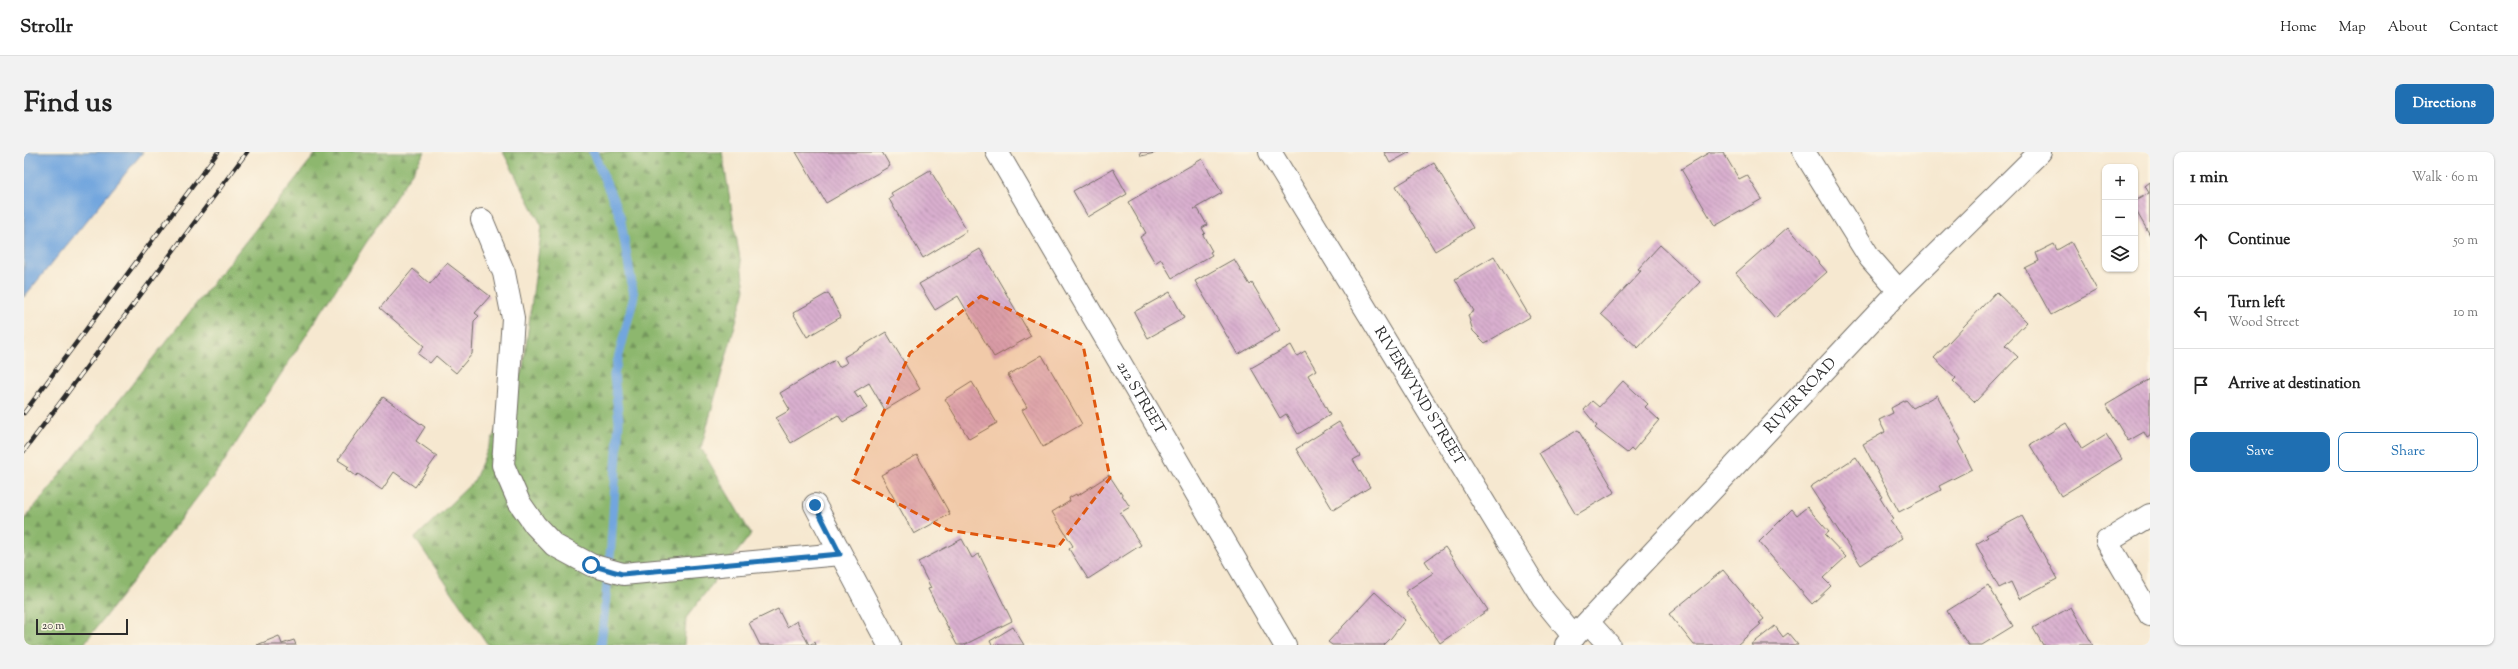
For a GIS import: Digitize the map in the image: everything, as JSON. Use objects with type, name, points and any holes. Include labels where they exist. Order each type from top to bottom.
[{"type":"street","name":"212 STREET","points":[[997,152],[1285,645]]},
{"type":"street","name":"RIVERWYND STREET","points":[[1270,152],[1543,599],[1576,634],[1609,645]]},
{"type":"street","points":[[1804,152],[1870,258],[1899,291]]},
{"type":"street","name":"RIVER ROAD","points":[[1576,634],[1899,291],[2040,152]]},
{"type":"street","points":[[482,220],[504,273],[513,318],[503,465],[519,502],[534,525],[554,545],[591,565],[622,574],[840,554]]},
{"type":"street","points":[[815,505],[889,645]]},
{"type":"street","points":[[2150,515],[2107,541],[2150,615]]},
{"type":"highlighted area","points":[[981,296],[1083,345],[1110,478],[1058,547],[948,530],[853,480],[910,353]]},
{"type":"green space","points":[[317,152],[425,152],[220,468],[83,645],[24,645],[24,520]]},
{"type":"green space","points":[[503,152],[722,152],[745,289],[701,448],[751,534],[686,618],[684,645],[488,645],[415,538],[474,481],[523,368],[542,226]]},
{"type":"water","points":[[24,152],[143,152],[24,297]]},
{"type":"building","points":[[796,152],[882,152],[890,166],[826,203]]},
{"type":"building","points":[[1140,152],[1155,152],[1155,153],[1141,156]]},
{"type":"building","points":[[1384,152],[1410,152],[1390,163]]},
{"type":"building","points":[[1710,152],[1723,152],[1739,179],[1747,175],[1762,199],[1715,226],[1681,169]]},
{"type":"building","points":[[1202,159],[1222,193],[1194,209],[1198,209],[1207,225],[1202,228],[1205,233],[1203,235],[1212,251],[1210,252],[1212,255],[1172,278],[1161,259],[1155,263],[1140,237],[1146,233],[1128,202]]},
{"type":"building","points":[[1434,163],[1473,228],[1435,251],[1396,186]]},
{"type":"building","points":[[1113,169],[1127,194],[1088,217],[1073,191]]},
{"type":"building","points":[[930,170],[967,231],[923,258],[889,199],[893,196],[891,193]]},
{"type":"building","points":[[2150,182],[2150,235],[2138,214],[2138,199],[2149,193],[2145,186]]},
{"type":"building","points":[[1788,227],[1827,272],[1775,318],[1736,273]]},
{"type":"building","points":[[2071,242],[2097,290],[2051,315],[2025,268],[2039,261],[2036,253],[2054,244],[2057,250]]},
{"type":"building","points":[[1660,245],[1700,282],[1638,348],[1601,314],[1641,271],[1638,269]]},
{"type":"building","points":[[980,249],[1031,336],[994,357],[958,296],[935,310],[919,284]]},
{"type":"building","points":[[1494,256],[1530,317],[1485,343],[1473,331],[1468,315],[1474,311],[1455,279]]},
{"type":"building","points":[[1234,259],[1250,285],[1252,283],[1280,330],[1238,355],[1195,281]]},
{"type":"building","points":[[447,263],[490,296],[475,313],[479,316],[474,321],[472,354],[456,373],[436,356],[430,363],[418,354],[424,346],[380,308],[413,269],[430,284]]},
{"type":"building","points":[[1170,292],[1184,318],[1148,338],[1134,312]]},
{"type":"building","points":[[1996,292],[2027,322],[2005,345],[2018,357],[1975,402],[1953,381],[1956,378],[1934,358]]},
{"type":"building","points":[[828,293],[841,317],[807,337],[793,313]]},
{"type":"building","points":[[886,332],[920,389],[885,410],[869,383],[854,392],[858,398],[860,396],[867,408],[843,422],[838,415],[791,443],[776,418],[790,410],[780,393],[835,360],[839,367],[847,363],[844,357]]},
{"type":"building","points":[[1291,345],[1297,356],[1305,351],[1316,370],[1308,375],[1330,415],[1298,434],[1286,414],[1280,418],[1251,368]]},
{"type":"building","points":[[1042,355],[1082,424],[1043,447],[1022,410],[1027,407],[1008,375]]},
{"type":"building","points":[[2150,379],[2150,436],[2147,438],[2144,432],[2128,441],[2106,405]]},
{"type":"building","points":[[1623,381],[1648,404],[1645,407],[1659,420],[1633,451],[1631,449],[1627,453],[1595,428],[1597,426],[1584,410],[1592,401],[1599,407]]},
{"type":"building","points":[[972,382],[997,423],[969,439],[945,399]]},
{"type":"building","points":[[1937,395],[1961,440],[1958,442],[1972,469],[1939,486],[1941,490],[1899,512],[1863,444],[1885,432],[1879,420],[1893,413],[1891,408],[1906,400],[1913,408]]},
{"type":"building","points":[[383,397],[425,427],[416,441],[437,456],[415,487],[394,472],[382,490],[358,474],[356,476],[347,469],[349,467],[338,460]]},
{"type":"building","points":[[1339,422],[1360,456],[1353,460],[1370,487],[1333,510],[1296,449]]},
{"type":"building","points":[[2066,423],[2082,449],[2106,434],[2122,459],[2061,496],[2030,445]]},
{"type":"building","points":[[1578,430],[1615,492],[1576,515],[1539,453]]},
{"type":"building","points":[[917,455],[950,514],[914,534],[881,475]]},
{"type":"building","points":[[1856,457],[1882,497],[1880,498],[1893,519],[1890,521],[1902,538],[1861,565],[1810,487]]},
{"type":"building","points":[[1109,475],[1130,507],[1120,513],[1141,545],[1088,579],[1069,549],[1073,546],[1052,512],[1070,501],[1069,498],[1076,494],[1077,496]]},
{"type":"building","points":[[1807,507],[1829,532],[1825,535],[1846,557],[1823,578],[1831,586],[1812,604],[1759,542],[1792,509],[1797,515]]},
{"type":"building","points":[[2022,516],[2057,579],[2019,599],[2011,582],[1999,588],[1976,544],[1988,537],[1986,535]]},
{"type":"building","points":[[962,539],[972,558],[979,554],[1012,621],[964,645],[957,645],[928,589],[931,588],[918,562]]},
{"type":"building","points":[[1445,547],[1488,610],[1440,643],[1405,592],[1433,573],[1425,561]]},
{"type":"building","points":[[1723,570],[1764,619],[1759,623],[1761,624],[1737,645],[1694,645],[1669,614]]},
{"type":"building","points":[[1988,585],[2013,626],[1982,645],[1968,645],[1947,611]]},
{"type":"building","points":[[1375,592],[1405,620],[1391,638],[1384,645],[1332,645],[1328,642]]},
{"type":"building","points":[[2071,607],[2093,645],[2043,645],[2033,628]]},
{"type":"building","points":[[778,609],[787,627],[797,621],[809,645],[760,645],[749,623]]},
{"type":"building","points":[[1775,626],[1783,637],[1788,633],[1798,645],[1751,645]]},
{"type":"building","points":[[1013,627],[1024,645],[992,645],[990,641]]},
{"type":"building","points":[[279,636],[282,644],[294,640],[296,645],[257,645]]},
{"type":"building","points":[[815,642],[816,645],[809,645]]},
{"type":"waterway","points":[[593,152],[620,216],[634,296],[614,375],[619,421],[611,546],[601,645]]},
{"type":"railway","points":[[24,413],[218,152]]},
{"type":"railway","points":[[24,451],[247,152]]},
{"type":"route","points":[[591,565],[622,574],[840,554],[815,505]]}]
